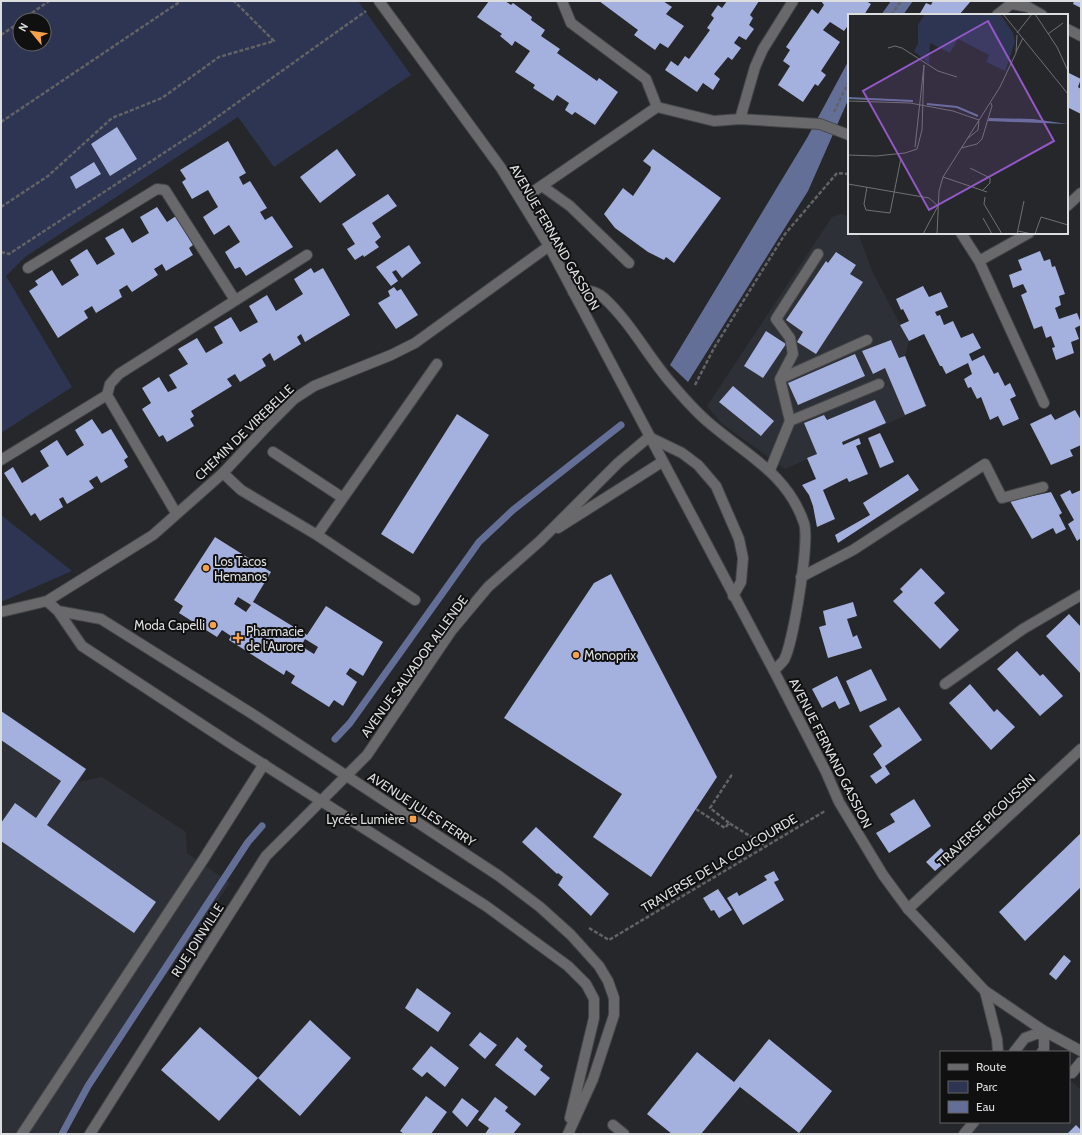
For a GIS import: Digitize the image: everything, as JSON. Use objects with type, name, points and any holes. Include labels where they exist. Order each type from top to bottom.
[{"type":"street","name":"AVENUE FERNAND GASSION","points":[[379,1],[481,140],[521,200],[549,246],[774,671],[826,772],[839,802],[883,875],[908,909],[986,991],[1044,1031],[1081,1051]]},
{"type":"street","points":[[562,1],[571,23],[646,79],[657,107]]},
{"type":"street","points":[[740,119],[755,67],[763,49],[793,1]]},
{"type":"street","points":[[998,14],[1011,4],[1028,7],[1040,14]]},
{"type":"street","points":[[1068,30],[1081,36]]},
{"type":"street","points":[[521,200],[657,107],[714,121],[740,119],[820,124],[848,135]]},
{"type":"street","points":[[542,186],[570,206],[629,263]]},
{"type":"street","points":[[28,268],[157,189],[165,190],[235,300]]},
{"type":"street","points":[[1068,205],[1081,193]]},
{"type":"street","points":[[962,234],[979,261],[1044,403]]},
{"type":"street","points":[[979,261],[1027,234]]},
{"type":"street","name":"CHEMIN DE VIREBELLE","points":[[1,612],[47,601],[153,535],[222,473],[294,399],[314,386],[391,355],[415,343],[549,246]]},
{"type":"street","points":[[770,470],[790,420],[780,379],[794,354],[790,338],[776,319],[818,254]]},
{"type":"street","points":[[1,460],[106,395],[110,384],[119,374],[306,255]]},
{"type":"street","points":[[573,292],[590,289],[603,297],[628,324],[670,382],[687,400],[708,422],[770,470],[790,494],[805,524],[806,550],[795,619],[784,659],[774,671]]},
{"type":"street","points":[[780,379],[867,340]]},
{"type":"street","points":[[317,535],[436,364]]},
{"type":"street","points":[[790,420],[880,384]]},
{"type":"street","points":[[106,395],[176,513]]},
{"type":"street","points":[[649,437],[682,453],[698,465],[716,486],[739,539],[743,558],[741,582],[733,596]]},
{"type":"street","name":"AVENUE SALVADOR ALLENDE","points":[[540,541],[604,476],[649,437]]},
{"type":"street","points":[[273,452],[343,498]]},
{"type":"street","name":"AVENUE SALVADOR ALLENDE","points":[[347,775],[367,755],[452,630],[483,592],[518,558],[540,541],[662,462]]},
{"type":"street","points":[[801,577],[853,550],[985,464],[1002,498],[1043,487]]},
{"type":"street","points":[[222,473],[241,490],[317,535],[415,600]]},
{"type":"street","points":[[945,684],[1023,629],[1081,595]]},
{"type":"street","name":"AVENUE JULES FERRY","points":[[47,601],[58,611],[82,646],[486,906],[568,966],[586,984],[594,999],[594,1018],[568,1134]]},
{"type":"street","name":"AVENUE JULES FERRY","points":[[58,611],[101,619],[347,775],[499,876],[540,907],[571,935],[599,966],[608,981],[614,998],[614,1015],[593,1079],[568,1134]]},
{"type":"street","name":"TRAVERSE PICOUSSIN","points":[[908,909],[1081,749]]},
{"type":"street","points":[[22,1134],[203,860],[264,764]]},
{"type":"street","name":"RUE JOINVILLE","points":[[90,1134],[266,856],[286,834],[323,801],[347,775]]},
{"type":"street","points":[[986,991],[997,1039],[998,1051]]},
{"type":"street","points":[[1015,1051],[1025,1038],[1044,1031],[1043,1051]]},
{"type":"street","points":[[1070,1073],[1072,1073],[1081,1062]]},
{"type":"street","points":[[964,1134],[973,1123]]},
{"type":"street","points":[[612,1125],[624,1134]]},
{"type":"path","points":[[33,12],[49,1]]},
{"type":"path","points":[[1,122],[182,1]]},
{"type":"path","points":[[1,207],[48,176],[112,118],[162,98],[219,57],[274,41],[234,1]]},
{"type":"path","points":[[1,252],[9,254],[193,134],[379,1]]},
{"type":"path","points":[[892,14],[900,1]]},
{"type":"path","points":[[1,35],[12,27]]},
{"type":"path","points":[[826,126],[848,83]]},
{"type":"path","points":[[687,400],[714,348],[785,234],[837,173],[848,174]]},
{"type":"path","points":[[733,773],[710,808],[729,823],[766,846]]},
{"type":"path","name":"TRAVERSE DE LA COUCOURDE","points":[[609,940],[839,802]]},
{"type":"path","points":[[696,809],[726,828],[729,823]]},
{"type":"shaded area","points":[[840,214],[848,216],[848,234],[858,234],[873,273],[909,341],[905,356],[927,406],[785,469],[721,423],[707,406],[832,217]]},
{"type":"shaded area","points":[[1,710],[87,769],[79,782],[102,777],[186,832],[187,853],[230,883],[56,1134],[1,1134]]},
{"type":"shaded area","points":[[1070,1080],[1081,1090],[1081,1134],[968,1134],[980,1123],[1070,1123]]},
{"type":"green space","points":[[1,1],[358,1],[411,75],[274,167],[238,117],[25,257],[6,276],[72,387],[1,433]]},
{"type":"green space","points":[[1,515],[72,571],[1,602]]},
{"type":"water","points":[[891,1],[913,1],[904,14],[882,14]]},
{"type":"water","points":[[848,62],[848,100],[808,191],[688,382],[670,365],[807,138]]},
{"type":"building","points":[[489,1],[505,1],[511,5],[513,3],[532,17],[531,20],[545,30],[541,36],[560,49],[557,53],[597,81],[599,78],[618,92],[595,125],[575,112],[572,115],[565,110],[569,103],[557,95],[553,101],[533,88],[535,85],[515,72],[530,51],[515,41],[512,46],[500,36],[502,34],[477,17]]},
{"type":"building","points":[[599,1],[663,1],[672,7],[666,14],[684,26],[668,48],[660,43],[655,50],[634,35],[638,30]]},
{"type":"building","points":[[727,1],[759,1],[750,15],[753,18],[749,25],[754,29],[746,40],[739,36],[734,43],[741,48],[732,60],[728,57],[714,74],[720,79],[713,90],[703,83],[697,92],[665,70],[671,61],[678,66],[685,56],[689,59],[710,30],[707,28],[714,18],[711,15],[718,5],[722,8]]},
{"type":"building","points":[[821,1],[866,1],[871,4],[865,14],[848,14],[848,25],[844,31],[830,22],[823,30],[840,42],[821,71],[826,75],[818,86],[815,84],[803,102],[778,85],[790,66],[783,61],[790,50],[786,47],[812,9],[818,14],[824,5]]},
{"type":"building","points":[[933,1],[971,1],[960,14],[920,14],[926,3],[931,5]]},
{"type":"building","points":[[1074,1],[1081,1],[1081,8],[1073,4]]},
{"type":"building","points":[[1068,72],[1081,79],[1078,87],[1081,89],[1081,114],[1068,108]]},
{"type":"building","points":[[117,127],[137,159],[110,176],[91,144]]},
{"type":"building","points":[[228,141],[246,173],[239,177],[243,185],[250,181],[267,208],[260,212],[265,220],[272,216],[293,247],[246,276],[240,267],[235,269],[225,252],[240,242],[229,225],[214,235],[203,217],[218,207],[208,190],[192,199],[182,182],[186,179],[180,170]]},
{"type":"building","points":[[337,149],[356,175],[320,203],[300,177]]},
{"type":"building","points":[[653,149],[721,198],[674,263],[666,257],[664,260],[648,252],[615,228],[604,214],[623,188],[633,196],[650,171],[651,167],[643,161]]},
{"type":"building","points":[[94,162],[101,174],[76,189],[70,177]]},
{"type":"building","points":[[388,194],[397,206],[372,223],[381,237],[375,242],[379,247],[364,257],[363,255],[355,260],[347,249],[355,244],[342,224]]},
{"type":"building","points":[[157,207],[167,222],[176,216],[193,245],[189,248],[193,255],[166,271],[162,264],[154,269],[158,275],[132,292],[127,285],[119,290],[122,297],[96,313],[92,306],[84,311],[88,318],[58,338],[29,291],[38,285],[35,281],[52,270],[62,286],[79,275],[70,260],[87,249],[97,265],[115,254],[105,238],[123,228],[132,243],[149,233],[140,217]]},
{"type":"building","points":[[409,245],[421,263],[402,278],[396,270],[392,272],[398,281],[391,286],[376,267]]},
{"type":"building","points":[[1040,251],[1044,261],[1050,259],[1052,267],[1055,266],[1065,294],[1059,296],[1061,305],[1055,308],[1059,319],[1077,313],[1081,323],[1081,325],[1075,328],[1079,339],[1071,342],[1074,353],[1056,360],[1052,348],[1055,347],[1051,336],[1046,338],[1042,326],[1034,329],[1021,295],[1027,292],[1023,284],[1013,288],[1009,275],[1022,270],[1018,260]]},
{"type":"building","points":[[836,252],[856,265],[850,274],[863,282],[816,354],[797,342],[803,332],[786,320],[826,261],[828,263]]},
{"type":"building","points":[[311,268],[314,273],[323,268],[350,315],[305,342],[301,334],[297,337],[301,344],[274,361],[270,353],[262,359],[266,366],[240,382],[235,374],[227,379],[232,386],[191,411],[194,416],[190,419],[194,426],[167,442],[163,435],[159,437],[142,409],[151,403],[142,388],[159,377],[168,392],[177,388],[169,375],[188,364],[178,349],[197,338],[206,353],[223,343],[214,327],[231,317],[240,332],[258,322],[249,306],[267,295],[276,311],[303,294],[294,279]]},
{"type":"building","points":[[923,286],[929,297],[941,292],[948,307],[935,312],[937,316],[940,315],[944,325],[953,321],[961,338],[973,333],[981,348],[969,354],[972,361],[984,355],[994,374],[998,372],[1005,386],[1010,383],[1016,396],[1010,399],[1019,419],[1003,426],[998,416],[990,420],[981,397],[977,399],[971,387],[968,388],[964,379],[972,374],[968,363],[946,374],[942,366],[940,366],[924,334],[909,341],[900,325],[909,321],[903,309],[901,310],[896,299]]},
{"type":"building","points":[[394,287],[397,291],[401,289],[418,315],[396,329],[378,303],[390,296],[388,291]]},
{"type":"building","points":[[766,331],[786,344],[763,378],[744,366]]},
{"type":"building","points":[[891,340],[899,358],[905,356],[926,406],[905,415],[885,368],[873,374],[862,351]]},
{"type":"building","points":[[855,354],[865,376],[798,405],[788,383]]},
{"type":"building","points":[[733,386],[774,421],[761,436],[719,402]]},
{"type":"building","points":[[875,400],[886,423],[842,442],[843,445],[859,438],[861,444],[856,446],[868,474],[849,482],[847,478],[823,490],[835,519],[817,527],[813,506],[809,495],[802,485],[816,479],[807,458],[817,454],[804,423],[824,415],[827,420]]},
{"type":"building","points":[[1075,410],[1081,420],[1081,445],[1070,450],[1073,456],[1051,465],[1030,424],[1051,414],[1055,420]]},
{"type":"building","points":[[457,414],[489,435],[413,554],[381,534]]},
{"type":"building","points":[[92,419],[102,434],[111,429],[128,457],[124,460],[128,467],[101,483],[97,476],[89,481],[94,488],[67,504],[63,497],[59,499],[63,507],[40,521],[35,513],[31,516],[4,473],[13,467],[22,483],[49,466],[40,451],[57,440],[67,456],[84,445],[75,430]]},
{"type":"building","points":[[880,433],[894,462],[880,468],[868,438]]},
{"type":"building","points":[[908,474],[919,490],[838,543],[835,535],[870,515],[863,503]]},
{"type":"building","points":[[1070,490],[1072,494],[1081,490],[1081,538],[1077,541],[1068,524],[1074,520],[1060,495]]},
{"type":"building","points":[[1051,492],[1062,513],[1059,515],[1066,529],[1056,534],[1053,528],[1032,539],[1010,501]]},
{"type":"building","points":[[215,537],[271,572],[253,602],[307,635],[326,606],[383,642],[363,676],[350,668],[346,674],[357,682],[343,706],[334,700],[329,707],[291,683],[295,676],[286,670],[284,675],[229,640],[231,636],[222,630],[217,637],[179,613],[183,606],[174,600]],"holes":[[[238,597],[251,605],[246,612],[234,604]],[[305,639],[318,647],[314,654],[301,646]]]},
{"type":"building","points":[[921,568],[945,593],[934,603],[959,630],[940,649],[893,601],[903,592],[900,589]]},
{"type":"building","points":[[611,574],[717,777],[651,877],[593,837],[622,794],[504,718],[594,583]]},
{"type":"building","points":[[853,602],[857,616],[847,619],[853,637],[857,635],[862,648],[828,658],[819,627],[826,625],[823,611]]},
{"type":"building","points":[[1069,614],[1081,627],[1081,674],[1046,636]]},
{"type":"building","points":[[1017,651],[1040,676],[1043,674],[1063,696],[1040,716],[997,669]]},
{"type":"building","points":[[871,669],[887,700],[860,712],[846,681]]},
{"type":"building","points":[[837,676],[850,704],[839,709],[835,701],[822,708],[812,689]]},
{"type":"building","points":[[970,684],[994,712],[997,709],[1015,727],[991,750],[949,703]]},
{"type":"building","points":[[899,707],[922,740],[885,766],[890,774],[876,784],[870,776],[882,768],[873,754],[882,746],[869,726]]},
{"type":"building","points":[[1,711],[86,769],[47,825],[156,902],[134,933],[1,841],[1,823],[15,803],[36,818],[61,781],[1,740]]},
{"type":"building","points":[[914,799],[931,826],[889,853],[876,833],[895,822],[890,814]]},
{"type":"building","points":[[536,827],[609,894],[591,916],[558,885],[563,877],[558,873],[557,874],[522,842]]},
{"type":"building","points":[[1081,833],[1081,887],[1025,941],[999,912]]},
{"type":"building","points":[[941,848],[950,858],[935,871],[926,862]]},
{"type":"building","points":[[774,871],[779,880],[774,882],[784,900],[743,925],[727,898],[737,892],[739,896],[767,880],[764,876]]},
{"type":"building","points":[[718,889],[732,910],[719,918],[714,910],[711,911],[703,898]]},
{"type":"building","points":[[1064,955],[1071,961],[1056,980],[1049,974]]},
{"type":"building","points":[[417,988],[451,1013],[438,1032],[405,1008]]},
{"type":"building","points":[[310,1020],[351,1058],[300,1116],[258,1078]]},
{"type":"building","points":[[200,1027],[258,1078],[219,1121],[161,1070]]},
{"type":"building","points":[[480,1032],[497,1045],[485,1059],[469,1045]]},
{"type":"building","points":[[517,1037],[527,1046],[524,1050],[543,1066],[540,1070],[550,1078],[535,1096],[495,1065]]},
{"type":"building","points":[[769,1039],[832,1091],[799,1133],[740,1087],[701,1134],[672,1134],[647,1114],[697,1052],[734,1082]]},
{"type":"building","points":[[431,1046],[459,1068],[445,1087],[427,1072],[422,1077],[412,1069]]},
{"type":"building","points":[[426,1096],[447,1112],[431,1134],[404,1134],[400,1131]]},
{"type":"building","points":[[495,1097],[508,1107],[505,1111],[521,1124],[513,1134],[485,1134],[489,1128],[478,1120]]},
{"type":"building","points":[[462,1098],[479,1111],[467,1127],[452,1112]]},
{"type":"building","points":[[1076,1125],[1081,1130],[1081,1134],[1067,1134]]},
{"type":"waterway","points":[[335,739],[350,723],[479,542],[513,510],[621,425]]},
{"type":"waterway","points":[[62,1134],[88,1086],[248,842],[262,826]]},
{"type":"place","name":"Los Tacos Hemanos","points":[[206,568]]},
{"type":"place","name":"Moda Capelli","points":[[213,625]]},
{"type":"place","name":"Pharmacie de l'Aurore","points":[[238,638]]},
{"type":"place","name":"Monoprix","points":[[576,655]]},
{"type":"place","name":"Lycée Lumière","points":[[413,819]]}]
